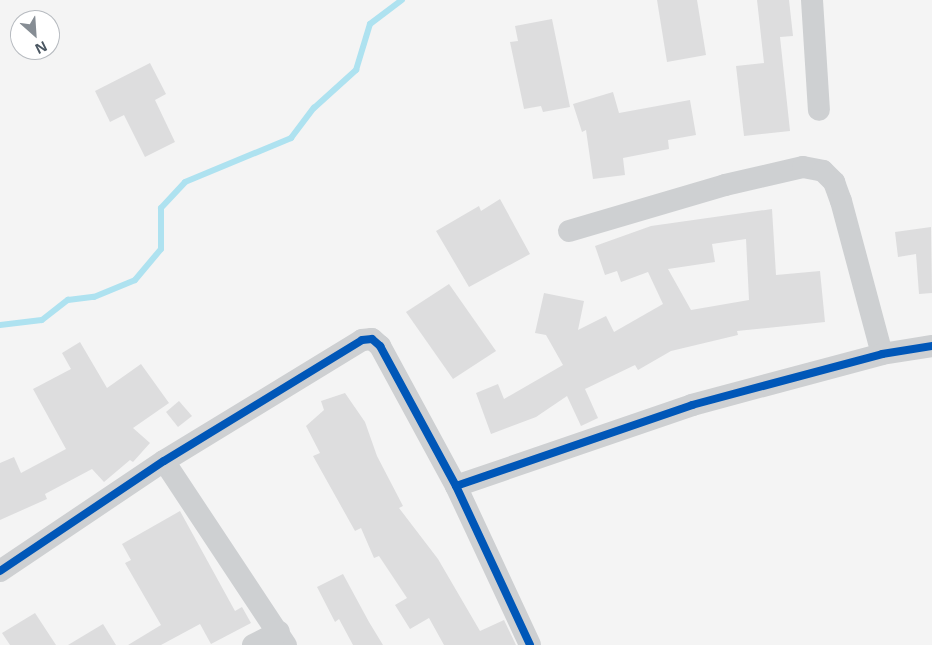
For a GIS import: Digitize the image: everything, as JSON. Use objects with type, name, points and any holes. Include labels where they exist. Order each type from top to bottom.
[{"type":"street","points":[[812,0],[819,110]]},
{"type":"street","points":[[568,231],[725,185],[803,167],[823,171],[834,182],[841,201],[882,354]]},
{"type":"street","points":[[0,571],[164,461],[362,340],[372,339],[380,346],[456,486],[530,645]]},
{"type":"street","points":[[456,486],[692,405],[882,354],[932,346]]},
{"type":"street","points":[[164,461],[282,639],[253,645]]},
{"type":"building","points":[[657,0],[697,0],[706,55],[667,62]]},
{"type":"building","points":[[757,0],[789,0],[793,36],[780,37],[790,131],[744,136],[736,66],[764,63]]},
{"type":"building","points":[[552,19],[570,107],[543,112],[541,106],[524,109],[510,42],[518,41],[515,26]]},
{"type":"building","points":[[150,63],[166,94],[155,100],[175,142],[145,157],[124,115],[110,122],[95,91]]},
{"type":"building","points":[[613,92],[619,113],[690,100],[696,135],[668,140],[669,149],[623,158],[625,175],[593,179],[586,130],[582,132],[573,104]]},
{"type":"building","points":[[500,199],[530,254],[469,287],[436,231],[479,206],[481,211]]},
{"type":"building","points":[[772,209],[776,275],[820,271],[825,322],[737,331],[738,335],[671,351],[638,370],[635,365],[585,389],[598,418],[581,426],[567,396],[536,417],[491,434],[476,393],[498,384],[504,399],[563,365],[546,335],[535,333],[544,293],[584,301],[578,330],[606,316],[614,332],[663,304],[648,272],[621,282],[617,271],[605,275],[595,246],[651,226]],"holes":[[[746,239],[749,300],[691,310],[668,269],[715,262],[712,244]]]},
{"type":"building","points":[[931,227],[932,293],[919,294],[916,254],[898,257],[895,232]]},
{"type":"building","points":[[449,284],[496,351],[453,379],[406,312]]},
{"type":"building","points":[[80,342],[107,388],[141,364],[169,403],[133,428],[150,443],[133,462],[130,460],[104,482],[92,469],[45,494],[47,499],[0,520],[0,463],[14,457],[21,473],[66,449],[33,389],[71,369],[62,353]]},
{"type":"building","points":[[345,393],[365,422],[377,456],[403,506],[399,508],[438,559],[480,631],[504,620],[516,645],[444,645],[429,618],[410,629],[395,605],[407,598],[379,556],[374,558],[361,528],[355,531],[313,456],[320,453],[306,426],[324,410],[321,401]]},
{"type":"building","points":[[179,401],[192,416],[178,427],[166,412]]},
{"type":"building","points":[[180,511],[235,611],[242,607],[251,623],[211,644],[200,624],[161,645],[128,645],[161,625],[125,563],[131,560],[122,544]]},
{"type":"building","points":[[343,574],[383,645],[353,645],[339,619],[335,622],[317,587]]},
{"type":"building","points":[[35,613],[56,645],[10,645],[2,633]]},
{"type":"building","points":[[103,624],[116,645],[68,645]]},
{"type":"waterway","points":[[0,325],[42,320],[68,300],[94,297],[135,280],[161,249],[161,208],[185,182],[291,138],[314,108],[356,70],[370,24],[402,0]]},
{"type":"cycle path","points":[[0,571],[164,461],[362,340],[372,339],[380,346],[456,486],[530,645]]},
{"type":"cycle path","points":[[456,486],[692,405],[882,354],[932,346]]}]
